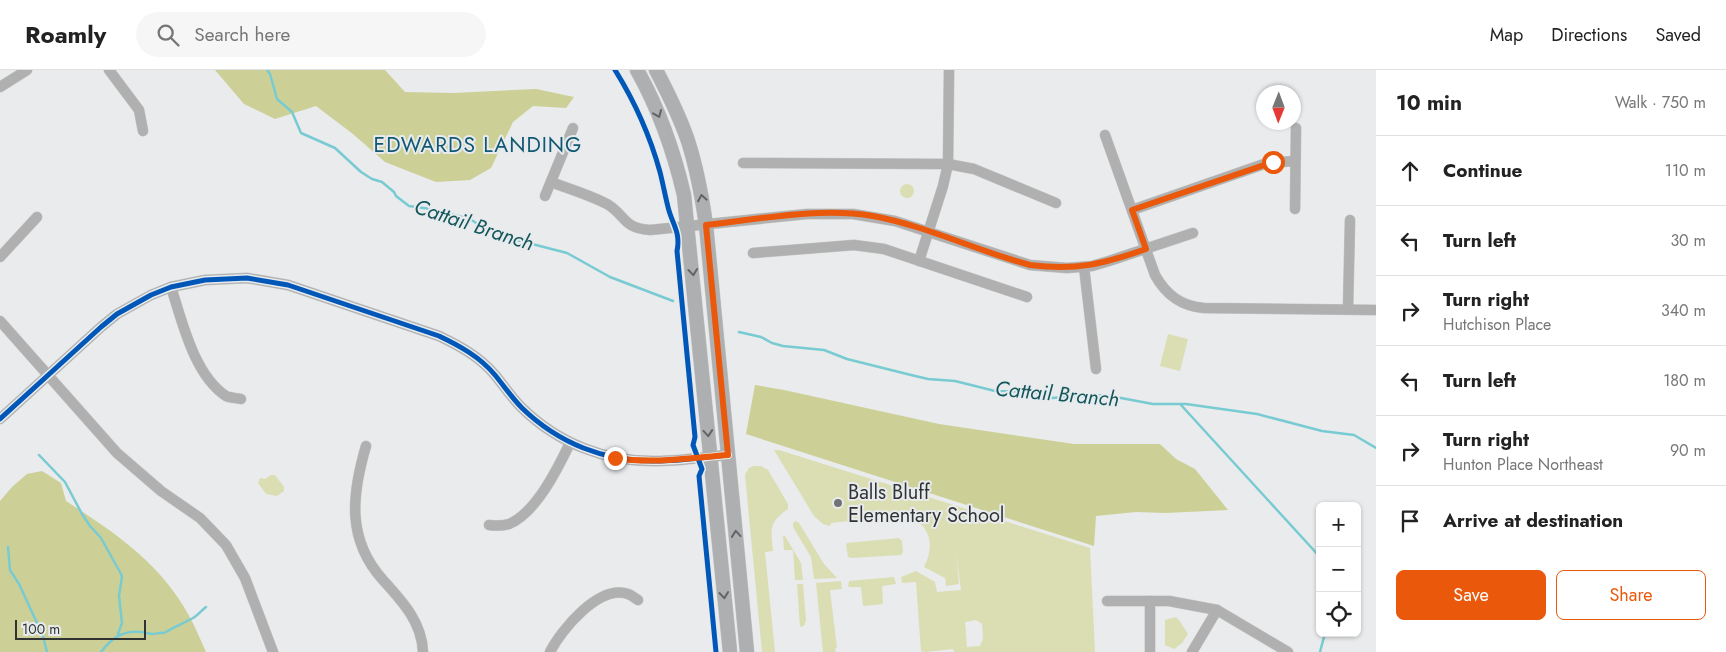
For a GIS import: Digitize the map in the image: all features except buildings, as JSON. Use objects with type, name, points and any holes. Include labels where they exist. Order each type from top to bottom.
[{"type":"main road","points":[[637,70],[661,121],[684,195],[730,652]]},
{"type":"main road","points":[[656,70],[678,114],[688,142],[696,170],[706,225],[747,652]]},
{"type":"street","points":[[0,87],[27,70]]},
{"type":"street","points":[[109,70],[139,110],[143,132]]},
{"type":"street","points":[[919,261],[943,186],[948,164],[949,70]]},
{"type":"street","points":[[545,196],[573,128]]},
{"type":"street","points":[[1294,209],[1296,130]]},
{"type":"street","points":[[1105,135],[1154,275],[1168,294],[1186,305],[1204,308],[1376,310]]},
{"type":"street","points":[[1132,210],[1267,163],[1295,161]]},
{"type":"street","points":[[744,163],[948,164],[974,169],[1056,203]]},
{"type":"street","points":[[551,182],[614,208],[625,222],[641,229],[688,227],[830,213],[873,216],[895,221],[1030,265],[1049,267],[1084,267],[1110,262],[1193,233]]},
{"type":"street","points":[[0,256],[37,217]]},
{"type":"street","points":[[1348,309],[1350,220]]},
{"type":"street","points":[[753,253],[854,245],[884,249],[1027,298]]},
{"type":"street","points":[[1084,267],[1096,369]]},
{"type":"street","points":[[0,419],[101,327],[118,314],[151,295],[205,280],[226,278],[268,280],[439,336],[469,352],[483,363],[520,406],[536,421],[570,443],[596,453],[634,461],[728,455]]},
{"type":"street","points":[[171,288],[199,365],[209,379],[227,397],[241,399]]},
{"type":"street","points":[[0,321],[50,375],[117,453],[161,491],[200,518],[226,545],[245,578],[273,652]]},
{"type":"street","points":[[489,525],[508,524],[516,520],[530,507],[551,481],[570,443]]},
{"type":"street","points":[[366,446],[358,474],[355,494],[356,521],[359,536],[372,565],[398,595],[414,618],[420,632],[423,652]]},
{"type":"street","points":[[550,652],[574,618],[600,599],[611,594],[626,593],[638,600]]},
{"type":"street","points":[[1107,601],[1169,602],[1217,610],[1288,652]]},
{"type":"street","points":[[1150,601],[1150,652]]},
{"type":"street","points":[[1192,652],[1217,610]]},
{"type":"green space","points":[[215,70],[385,70],[405,92],[453,93],[536,89],[574,97],[566,108],[533,106],[513,122],[491,168],[470,180],[436,182],[385,162],[353,134],[316,106],[275,119],[244,104]]},
{"type":"green space","points":[[904,184],[910,184],[914,191],[910,198],[904,198],[900,194],[900,188]]},
{"type":"green space","points":[[1168,334],[1188,339],[1180,371],[1160,366]]},
{"type":"green space","points":[[755,385],[939,424],[1074,444],[1160,444],[1176,459],[1195,469],[1228,510],[1166,513],[1136,512],[1096,516],[1094,546],[746,434]]},
{"type":"green space","points":[[774,450],[1090,548],[1095,652],[954,652],[953,649],[921,651],[916,582],[902,583],[901,577],[916,571],[935,582],[937,592],[961,590],[956,553],[959,584],[946,586],[942,551],[945,578],[924,567],[930,548],[929,539],[926,531],[914,520],[894,516],[831,523],[830,526],[823,524],[814,516]],"holes":[[[976,620],[982,624],[983,639],[980,646],[967,647],[965,622]]]},
{"type":"green space","points":[[761,466],[768,470],[788,504],[788,509],[777,518],[772,527],[773,551],[765,552],[775,652],[762,652],[745,475],[749,468]]},
{"type":"green space","points":[[42,471],[61,483],[66,501],[118,537],[150,564],[164,579],[188,614],[206,652],[0,652],[0,501],[27,474]]},
{"type":"green space","points":[[275,475],[284,487],[284,491],[277,496],[266,494],[258,483],[260,478],[265,479]]},
{"type":"green space","points":[[796,521],[824,564],[837,578],[814,579],[811,557],[793,527],[793,523]]},
{"type":"green space","points":[[783,536],[785,536],[801,563],[803,580],[795,580],[793,550],[784,550]]},
{"type":"green space","points":[[899,538],[902,541],[903,552],[901,555],[848,557],[847,543]]},
{"type":"green space","points":[[894,577],[896,584],[882,586],[883,604],[863,606],[861,587],[848,587],[849,581]]},
{"type":"green space","points":[[841,581],[842,589],[830,590],[836,652],[823,652],[816,583]]},
{"type":"green space","points":[[797,584],[803,584],[806,620],[804,626],[800,627]]},
{"type":"green space","points":[[1176,617],[1188,634],[1182,643],[1174,649],[1165,645],[1165,620]]},
{"type":"waterway","name":"Cattail Branch","points":[[267,70],[270,74],[277,99],[292,112],[301,133],[335,148],[361,172],[372,179],[382,182],[409,206],[431,209],[470,219],[484,228],[497,231],[509,238],[567,253],[610,277],[673,301]]},
{"type":"waterway","name":"Cattail Branch","points":[[739,332],[761,337],[783,346],[824,350],[847,359],[928,379],[955,381],[995,391],[1034,392],[1051,398],[1105,395],[1153,404],[1186,404],[1257,414],[1322,431],[1354,435],[1376,448]]},
{"type":"waterway","points":[[1181,405],[1316,553]]},
{"type":"waterway","points":[[39,455],[65,482],[82,514],[101,538],[121,574],[119,596],[122,623],[118,634]]},
{"type":"waterway","points":[[8,547],[10,570],[19,584],[43,636],[47,652]]},
{"type":"waterway","points":[[101,652],[118,636],[128,632],[164,633],[195,617],[206,607]]},
{"type":"waterway","points":[[1320,652],[1324,637]]},
{"type":"cycle path","points":[[615,70],[647,132],[678,238],[677,251],[695,437],[693,445],[702,469],[699,476],[716,652]]},
{"type":"cycle path","points":[[0,419],[117,314],[151,295],[171,287],[205,280],[247,278],[288,285],[447,340],[469,352],[483,363],[518,404],[536,420],[551,431],[583,448],[619,458],[656,461],[728,455]]},
{"type":"place","name":"Balls Bluff Elementary School","points":[[838,503]]},
{"type":"district","name":"EDWARDS LANDING","points":[[478,145]]},
{"type":"route","points":[[615,458],[634,461],[657,461],[728,455],[706,225],[807,214],[830,213],[873,216],[895,221],[1030,265],[1067,268],[1084,267],[1110,262],[1146,249],[1132,210],[1273,162]]}]
